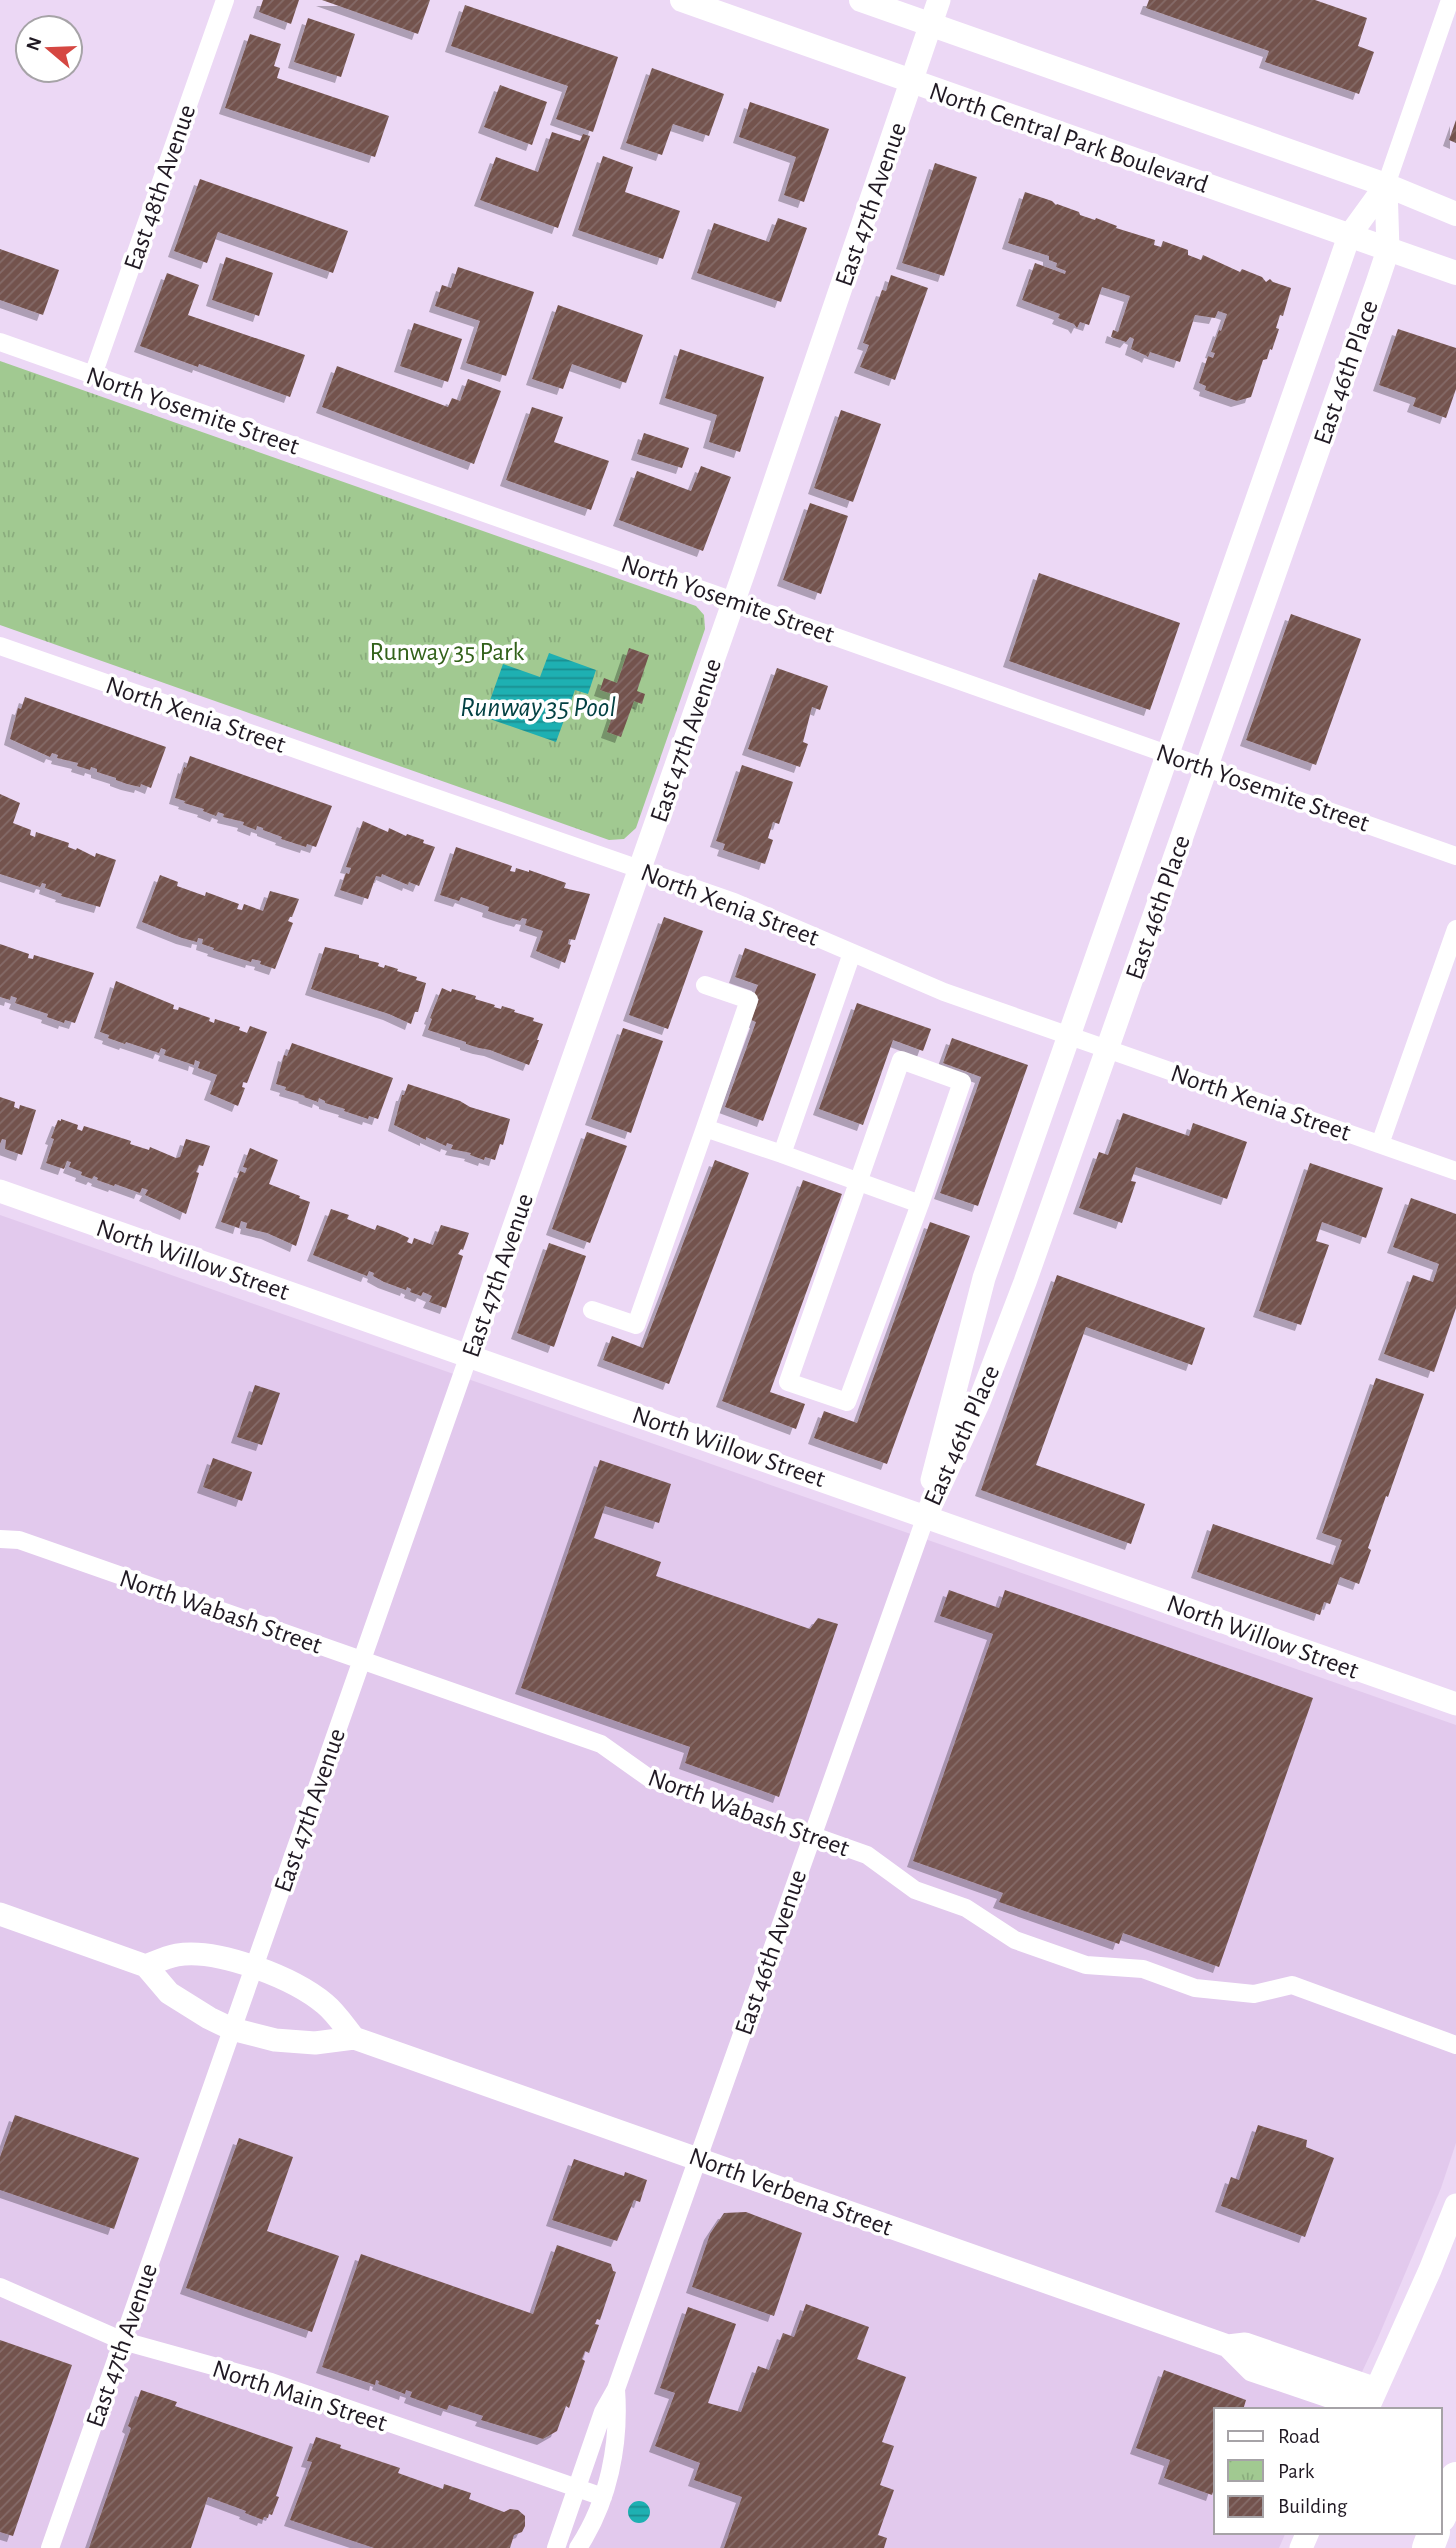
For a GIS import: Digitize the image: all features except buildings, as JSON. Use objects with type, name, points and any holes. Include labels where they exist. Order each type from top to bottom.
[{"type":"highway","points":[[1442,2512],[1456,2478]]},
{"type":"main road","name":"North Central Park Boulevard","points":[[681,0],[1456,273]]},
{"type":"main road","points":[[861,0],[1386,185],[1456,214]]},
{"type":"street","name":"East 48th Avenue","points":[[93,375],[225,0]]},
{"type":"street","name":"East 47th Avenue","points":[[50,2548],[733,600],[939,0]]},
{"type":"street","name":"East 46th Place","points":[[926,1516],[934,1468],[984,1278],[1349,236],[1386,185],[1450,0]]},
{"type":"street","name":"East 46th Place","points":[[926,1516],[979,1402],[1025,1282],[1388,250],[1386,185]]},
{"type":"street","name":"North Yosemite Street","points":[[0,342],[1456,856]]},
{"type":"street","name":"North Xenia Street","points":[[0,646],[762,913],[919,982],[1456,1171]]},
{"type":"street","points":[[1380,1144],[1456,929]]},
{"type":"street","points":[[782,1154],[852,953]]},
{"type":"street","points":[[592,1310],[636,1325],[705,1128],[749,1000],[705,985]]},
{"type":"street","points":[[901,1060],[962,1082],[920,1204],[847,1402],[788,1382],[901,1060]]},
{"type":"street","points":[[705,1128],[920,1204]]},
{"type":"street","name":"North Willow Street","points":[[0,1191],[1456,1704]]},
{"type":"street","name":"East 46th Avenue","points":[[556,2548],[603,2412],[616,2389],[926,1516]]},
{"type":"street","name":"North Wabash Street","points":[[0,1539],[19,1540],[601,1744],[649,1778],[867,1855],[915,1890],[966,1908],[1015,1940],[1086,1965],[1143,1969],[1195,1988],[1254,1994],[1292,1985],[1456,2045]]},
{"type":"street","name":"North Verbena Street","points":[[0,1914],[146,1966],[169,1993],[232,2029],[275,2040],[315,2043],[354,2038],[1228,2346],[1251,2370],[1370,2403]]},
{"type":"street","points":[[146,1966],[178,1955],[195,1955],[254,1967],[295,1984],[326,2005],[354,2038]]},
{"type":"street","points":[[1370,2403],[1456,2205]]},
{"type":"street","name":"North Main Street","points":[[0,2287],[123,2341],[271,2382],[603,2497]]},
{"type":"street","name":"East 46th Avenue","points":[[578,2548],[603,2497],[616,2443],[616,2389]]},
{"type":"shaded area","points":[[0,1215],[1456,1725],[1456,2143],[1441,2188],[1378,2338],[1345,2408],[1214,2408],[1214,2534],[1285,2534],[1279,2548],[0,2548]]},
{"type":"green space","name":"Runway 35 Park","points":[[0,361],[696,606],[704,615],[705,629],[636,828],[624,839],[609,840],[0,625]]},
{"type":"water","name":"Runway 35 Pool","points":[[549,653],[596,670],[588,694],[575,690],[556,742],[484,717],[503,664],[540,677]]},
{"type":"water","points":[[639,2501],[647,2504],[650,2512],[647,2520],[639,2523],[631,2520],[628,2512],[631,2504]]}]
